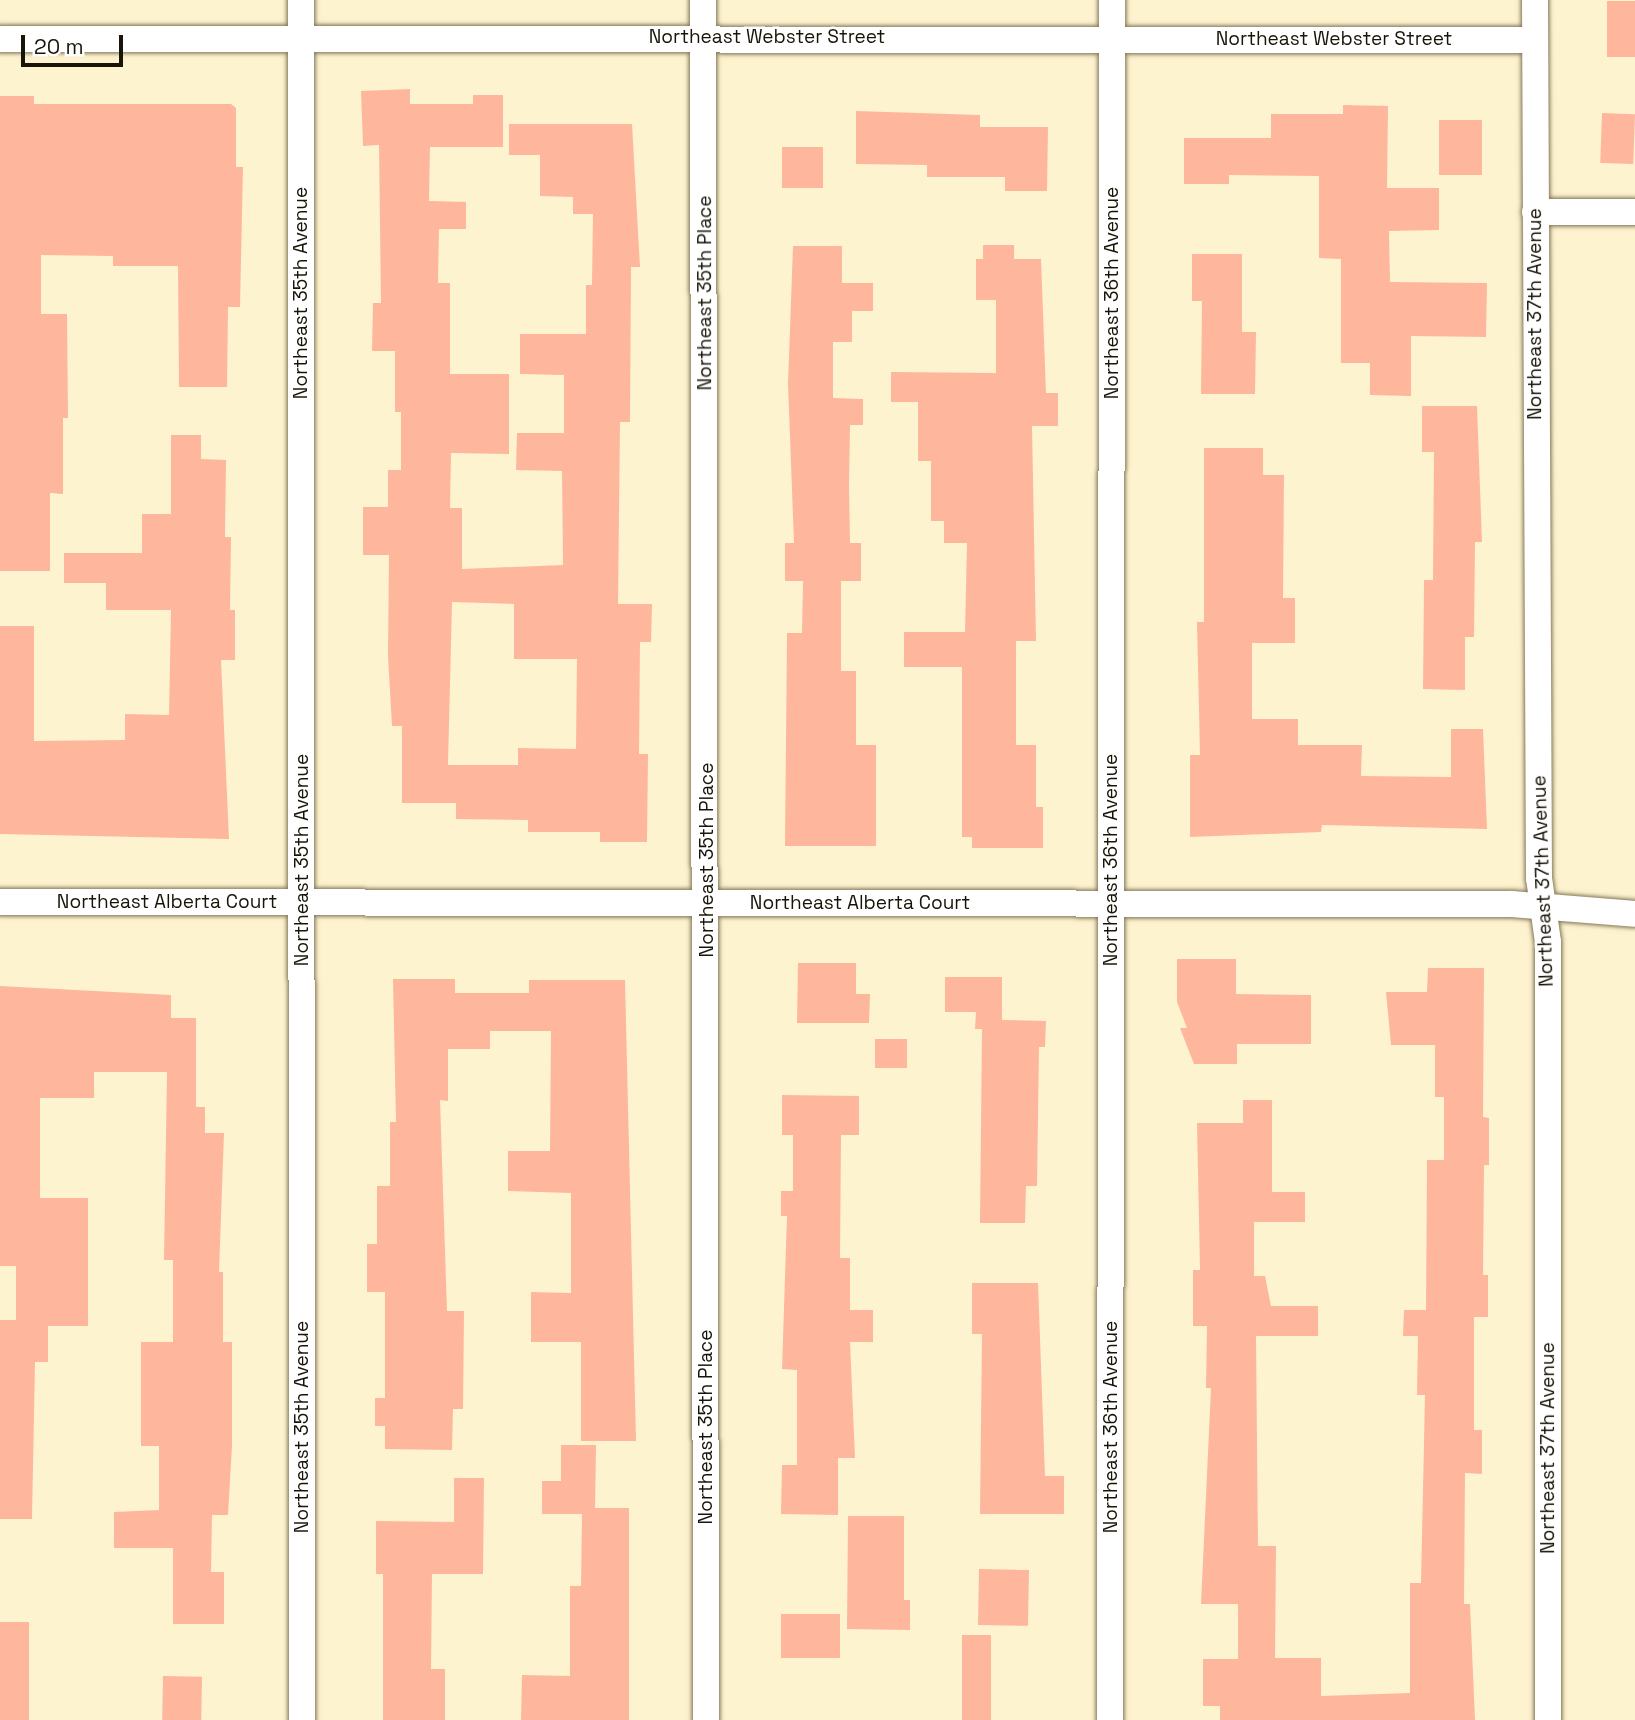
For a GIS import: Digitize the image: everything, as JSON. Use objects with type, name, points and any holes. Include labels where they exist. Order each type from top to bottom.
[{"type":"street","name":"Northeast 35th Avenue","points":[[301,0],[302,1720]]},
{"type":"street","name":"Northeast 35th Place","points":[[703,0],[708,902],[706,1720]]},
{"type":"street","name":"Northeast 36th Avenue","points":[[1110,1720],[1112,0]]},
{"type":"street","name":"Northeast 37th Avenue","points":[[1535,0],[1535,212],[1544,908],[1548,1720]]},
{"type":"street","name":"Northeast Webster Street","points":[[0,39],[703,36],[1535,40]]},
{"type":"street","points":[[1535,212],[1635,212]]},
{"type":"street","name":"Northeast Alberta Court","points":[[0,902],[1111,903],[1544,908],[1635,914]]},
{"type":"building","points":[[1607,1],[1635,1],[1635,57],[1607,57]]},
{"type":"building","points":[[410,89],[410,104],[473,104],[473,95],[503,95],[503,147],[430,147],[429,201],[466,202],[466,229],[439,229],[438,283],[450,283],[450,374],[509,374],[509,454],[451,453],[450,508],[462,508],[462,569],[563,565],[562,471],[516,470],[517,433],[564,433],[564,375],[520,374],[520,334],[586,334],[586,285],[592,285],[593,214],[573,214],[573,197],[540,196],[540,155],[509,155],[509,124],[632,124],[640,267],[631,267],[630,422],[620,422],[618,604],[652,604],[651,642],[640,642],[639,754],[648,754],[647,842],[600,842],[600,832],[528,832],[528,820],[456,819],[456,803],[402,803],[402,726],[392,726],[388,656],[389,555],[363,555],[363,507],[388,507],[388,470],[401,470],[401,412],[395,412],[395,351],[372,351],[373,303],[381,303],[379,145],[363,146],[361,91]],"holes":[[[452,602],[514,604],[514,659],[577,659],[576,749],[518,748],[518,765],[448,765]]]},
{"type":"building","points":[[0,96],[34,96],[34,104],[231,104],[236,108],[236,167],[243,167],[240,307],[228,307],[227,387],[179,387],[178,266],[113,266],[113,256],[41,255],[41,314],[67,314],[68,418],[63,418],[63,494],[50,493],[50,571],[0,571]]},
{"type":"building","points":[[1343,105],[1388,106],[1387,188],[1439,188],[1439,230],[1389,231],[1390,282],[1487,283],[1486,337],[1411,336],[1411,396],[1370,395],[1370,363],[1341,363],[1341,259],[1319,258],[1319,176],[1229,175],[1229,184],[1184,184],[1184,138],[1271,138],[1271,114],[1343,114]]},
{"type":"building","points":[[856,111],[980,115],[980,127],[1048,127],[1047,191],[1005,191],[1005,177],[927,177],[927,165],[856,164]]},
{"type":"building","points":[[1602,113],[1635,114],[1633,164],[1600,163]]},
{"type":"building","points":[[1439,120],[1482,120],[1482,175],[1439,175]]},
{"type":"building","points":[[782,147],[823,147],[823,188],[782,188]]},
{"type":"building","points":[[983,245],[1014,245],[1014,259],[1041,259],[1046,393],[1058,393],[1058,426],[1032,426],[1036,641],[1016,641],[1016,745],[1036,745],[1036,807],[1043,807],[1043,848],[972,848],[972,837],[962,837],[962,667],[904,667],[904,632],[965,632],[967,543],[944,543],[944,521],[931,521],[931,461],[918,461],[918,402],[891,402],[891,372],[996,373],[996,300],[976,300],[976,259],[983,259]]},
{"type":"building","points":[[793,246],[842,246],[842,283],[873,283],[873,311],[852,311],[852,342],[833,342],[833,398],[863,399],[863,425],[850,425],[849,486],[850,543],[861,543],[861,581],[841,581],[841,671],[856,671],[856,745],[876,745],[876,846],[785,846],[787,633],[802,633],[803,581],[785,581],[785,543],[794,543],[788,384]]},
{"type":"building","points":[[1192,254],[1242,254],[1242,332],[1256,332],[1255,394],[1201,394],[1202,301],[1192,301]]},
{"type":"building","points":[[1422,406],[1477,406],[1482,542],[1475,542],[1474,637],[1465,637],[1465,690],[1423,689],[1424,580],[1433,580],[1434,452],[1422,452]]},
{"type":"building","points":[[171,435],[201,435],[201,459],[226,460],[225,537],[231,537],[230,610],[235,610],[235,660],[221,660],[229,839],[0,834],[0,626],[34,626],[34,741],[125,740],[125,714],[169,715],[171,610],[106,610],[106,583],[64,583],[64,553],[142,553],[142,514],[171,514]]},
{"type":"building","points":[[1204,448],[1263,448],[1263,475],[1284,475],[1283,598],[1295,598],[1295,643],[1252,643],[1252,719],[1298,719],[1298,745],[1362,745],[1361,776],[1451,777],[1451,729],[1483,729],[1487,829],[1322,825],[1321,832],[1190,837],[1190,755],[1200,755],[1197,622],[1204,622]]},
{"type":"building","points":[[1177,959],[1236,959],[1236,994],[1311,995],[1311,1044],[1237,1044],[1237,1064],[1194,1064],[1180,1028],[1187,1028],[1177,1002]]},
{"type":"building","points":[[798,963],[856,963],[856,994],[870,994],[869,1023],[797,1023]]},
{"type":"building","points":[[1428,968],[1484,968],[1483,1117],[1489,1118],[1489,1165],[1484,1165],[1483,1275],[1488,1275],[1488,1317],[1474,1317],[1474,1430],[1482,1430],[1482,1474],[1465,1473],[1464,1604],[1470,1604],[1475,1720],[1220,1720],[1220,1706],[1203,1706],[1203,1659],[1238,1659],[1238,1604],[1201,1604],[1211,1388],[1206,1388],[1207,1326],[1193,1326],[1193,1270],[1200,1270],[1197,1123],[1243,1123],[1243,1100],[1272,1100],[1272,1192],[1305,1192],[1305,1222],[1254,1222],[1254,1276],[1265,1276],[1271,1306],[1318,1306],[1318,1336],[1256,1336],[1258,1546],[1276,1546],[1275,1658],[1321,1658],[1321,1696],[1410,1693],[1410,1583],[1421,1583],[1425,1395],[1417,1395],[1418,1336],[1403,1336],[1404,1310],[1426,1310],[1427,1160],[1444,1160],[1444,1097],[1435,1097],[1435,1045],[1391,1045],[1386,992],[1427,992]]},
{"type":"building","points":[[945,977],[1002,977],[1002,1020],[1046,1021],[1045,1047],[1039,1047],[1037,1186],[1026,1186],[1025,1223],[980,1223],[982,1029],[975,1029],[976,1012],[945,1012]]},
{"type":"building","points":[[393,979],[455,979],[455,993],[529,993],[529,980],[625,980],[636,1441],[581,1441],[581,1342],[531,1342],[531,1292],[571,1293],[571,1193],[508,1191],[508,1151],[550,1151],[551,1031],[490,1031],[490,1049],[448,1049],[448,1101],[440,1100],[447,1311],[464,1311],[463,1409],[453,1409],[452,1450],[385,1449],[385,1426],[375,1426],[375,1398],[385,1398],[385,1292],[367,1292],[367,1244],[377,1244],[377,1186],[390,1186],[390,1122],[396,1122]]},
{"type":"building","points":[[0,986],[171,995],[171,1018],[196,1018],[196,1107],[205,1107],[205,1133],[224,1133],[219,1272],[223,1272],[223,1342],[232,1342],[232,1446],[228,1515],[212,1515],[211,1572],[224,1572],[224,1624],[173,1624],[173,1548],[114,1548],[114,1512],[159,1510],[159,1446],[141,1446],[141,1342],[173,1342],[173,1260],[164,1260],[167,1072],[94,1072],[94,1098],[40,1098],[40,1198],[88,1198],[88,1326],[48,1326],[48,1362],[35,1362],[32,1519],[0,1519],[0,1320],[16,1320],[16,1266],[0,1266]]},
{"type":"building","points":[[875,1039],[907,1039],[907,1068],[875,1068]]},
{"type":"building","points":[[782,1095],[859,1096],[859,1135],[841,1135],[840,1258],[850,1258],[850,1310],[873,1310],[873,1342],[850,1342],[855,1458],[838,1458],[838,1515],[781,1514],[782,1465],[797,1465],[797,1370],[782,1369],[787,1216],[781,1216],[781,1191],[793,1191],[793,1135],[782,1135]]},
{"type":"building","points":[[972,1283],[1038,1283],[1045,1476],[1064,1476],[1064,1514],[980,1514],[982,1334],[972,1334]]},
{"type":"building","points":[[561,1445],[596,1445],[595,1508],[629,1508],[629,1720],[521,1720],[522,1675],[570,1676],[570,1586],[581,1586],[582,1514],[542,1514],[542,1481],[561,1481]]},
{"type":"building","points":[[454,1478],[484,1478],[483,1574],[432,1574],[431,1669],[445,1669],[445,1720],[383,1720],[383,1574],[376,1574],[376,1521],[454,1522]]},
{"type":"building","points":[[848,1516],[904,1516],[904,1600],[910,1600],[910,1630],[847,1629]]},
{"type":"building","points":[[979,1569],[1029,1570],[1028,1626],[978,1625]]},
{"type":"building","points":[[781,1614],[840,1614],[840,1658],[781,1658]]},
{"type":"building","points":[[0,1622],[29,1622],[29,1720],[0,1720]]},
{"type":"building","points":[[962,1635],[991,1635],[991,1720],[962,1720]]},
{"type":"building","points":[[163,1676],[202,1677],[201,1720],[162,1720]]}]
